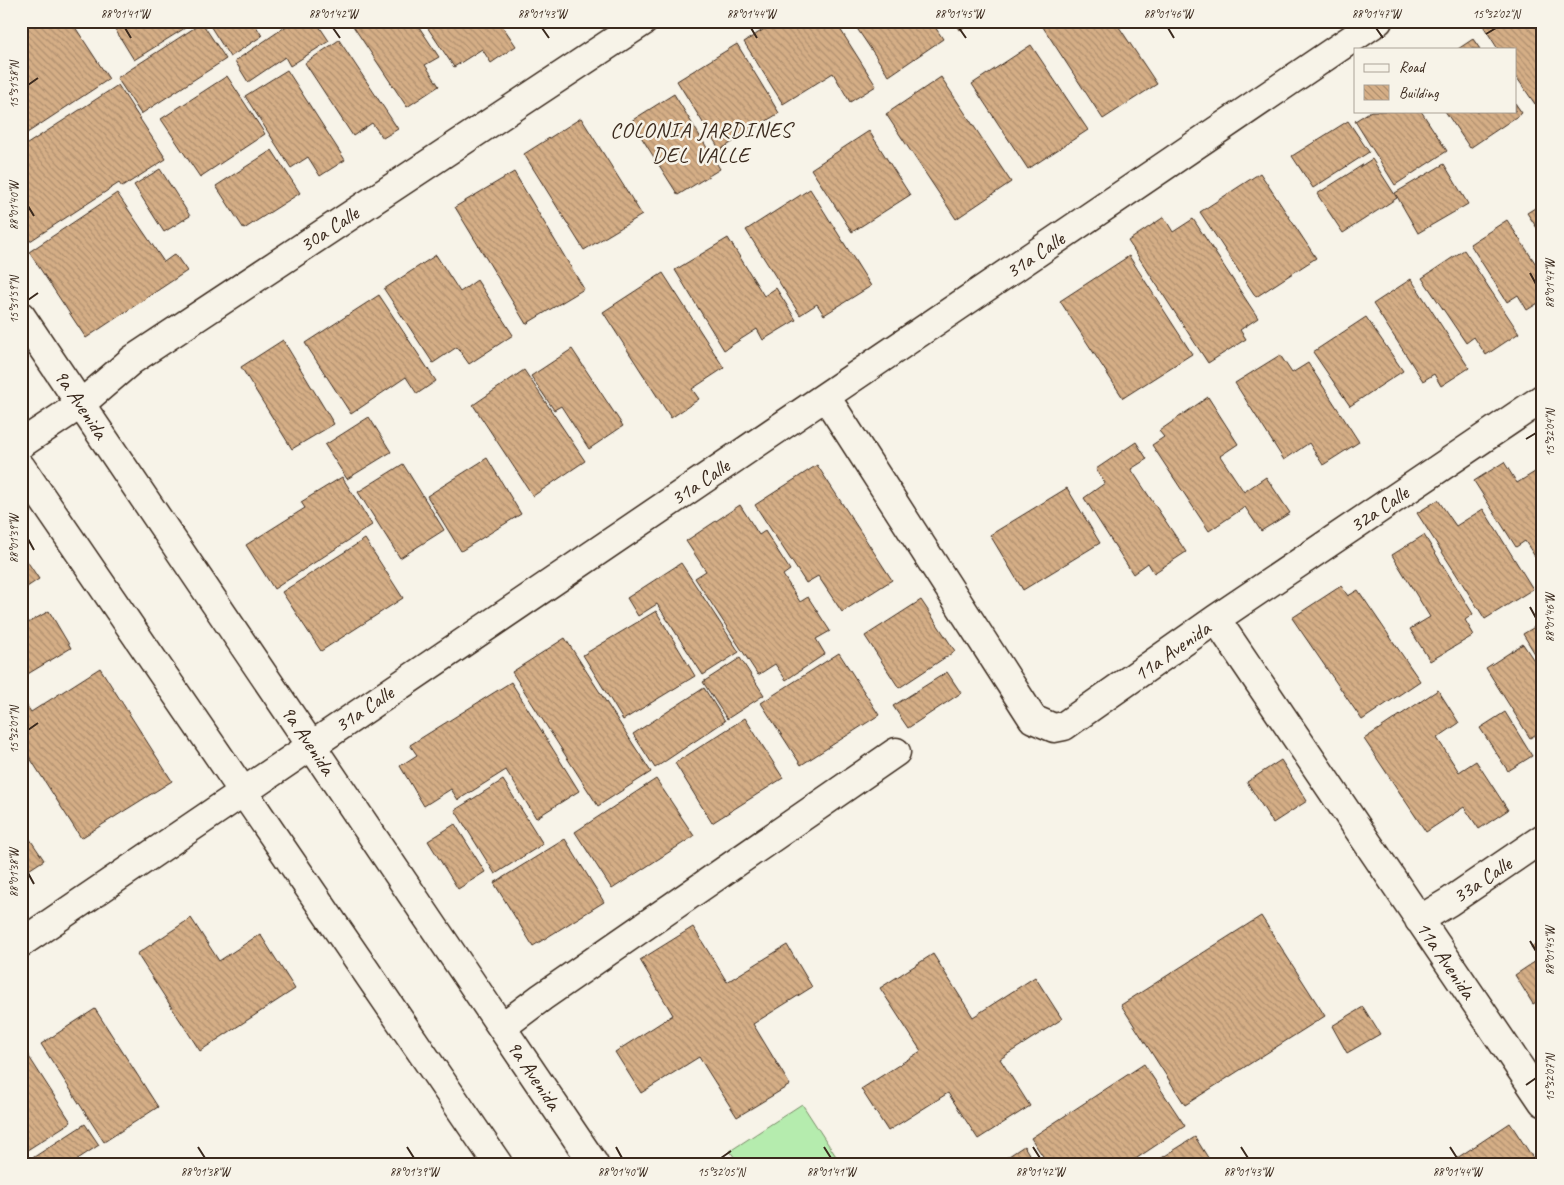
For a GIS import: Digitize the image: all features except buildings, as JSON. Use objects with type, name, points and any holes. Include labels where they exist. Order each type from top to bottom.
[{"type":"street","name":"30a Calle","points":[[21,444],[81,404],[132,360],[644,21]]},
{"type":"street","name":"31a Calle","points":[[21,943],[1378,21]]},
{"type":"street","name":"9a Avenida","points":[[21,316],[594,1164]]},
{"type":"street","name":"11a Avenida","points":[[826,397],[1033,719],[1054,728],[1064,726],[1216,619],[1543,1102]]},
{"type":"street","name":"32a Calle","points":[[1216,619],[1543,398]]},
{"type":"street","points":[[21,467],[498,1164]]},
{"type":"street","points":[[502,1028],[542,997],[896,752]]},
{"type":"street","name":"33a Calle","points":[[1419,920],[1449,902],[1543,838]]},
{"type":"green space","points":[[802,1104],[841,1164],[739,1164],[730,1151]]},
{"type":"district","name":"COLONIA JARDINES DEL VALLE","points":[[701,142]]}]
